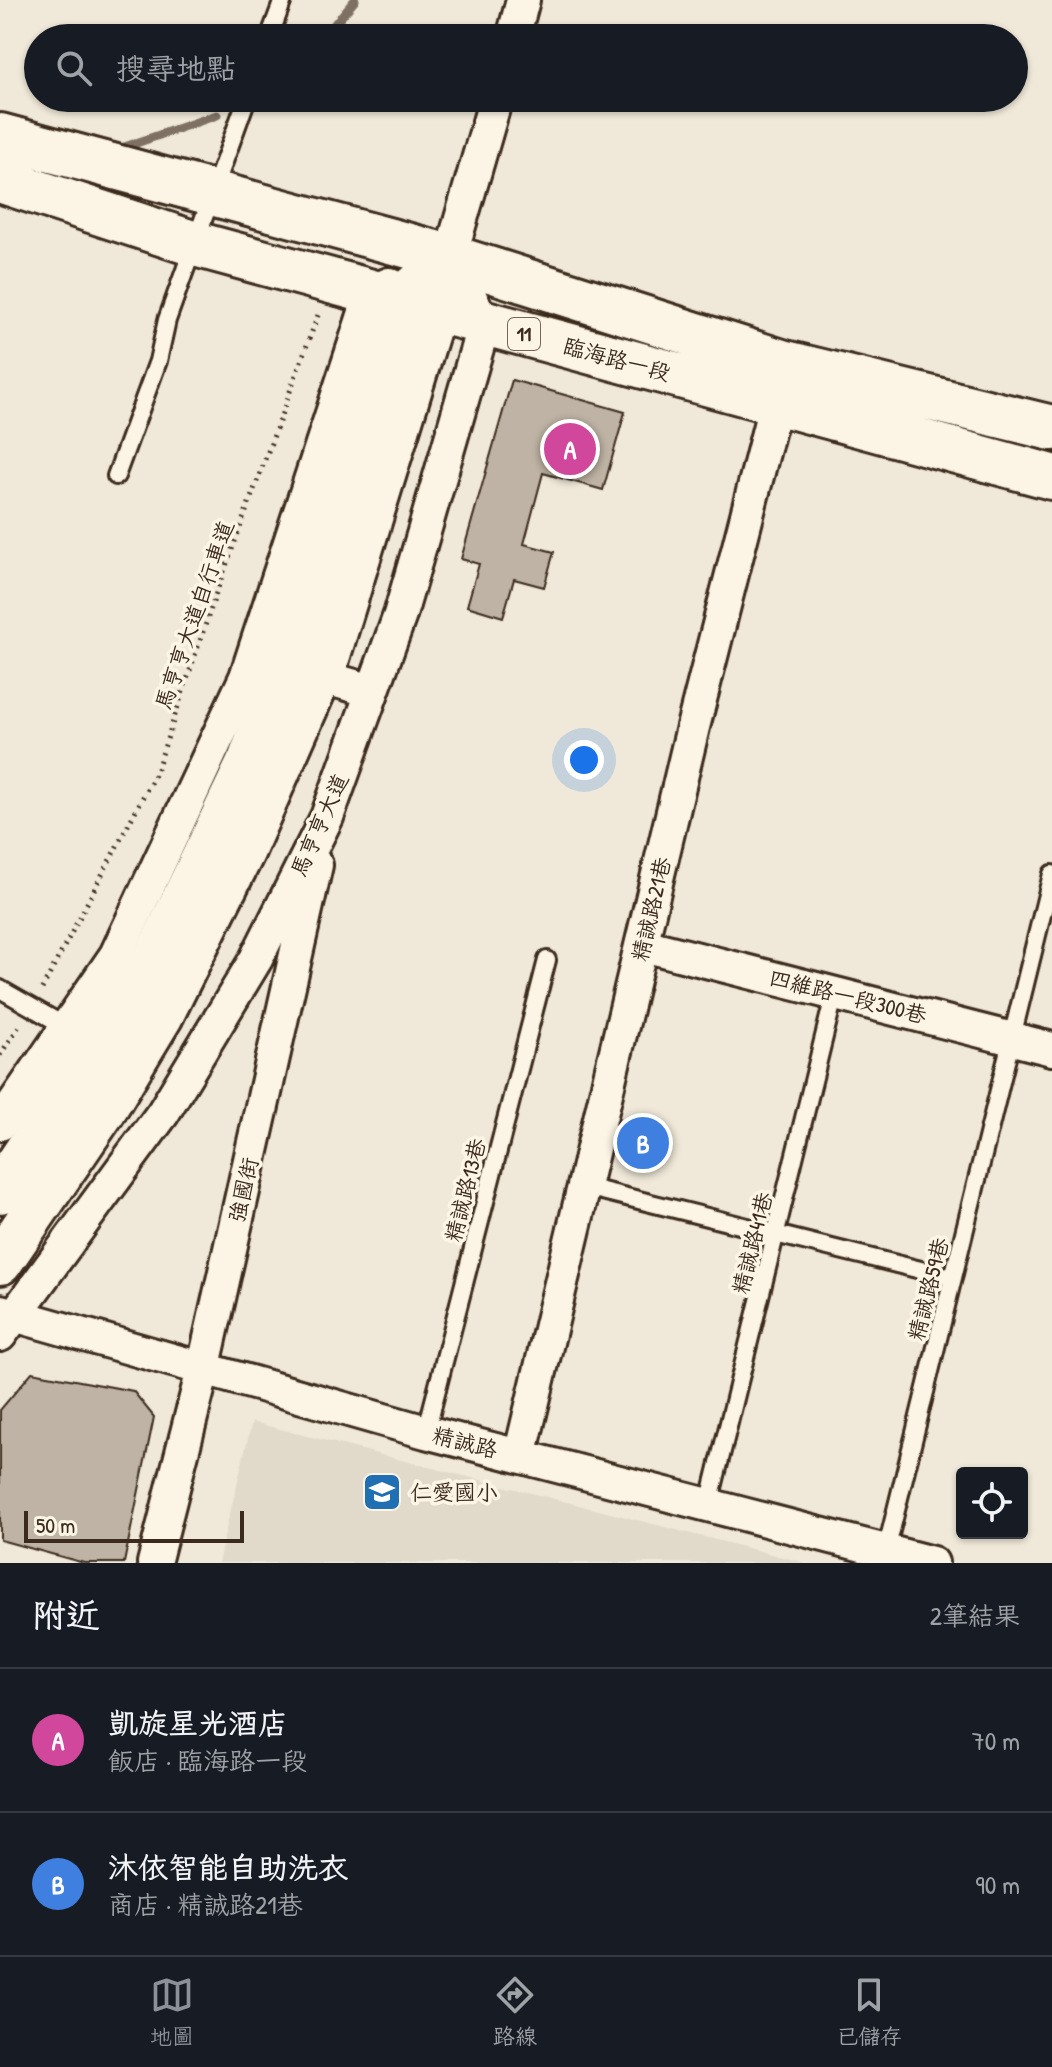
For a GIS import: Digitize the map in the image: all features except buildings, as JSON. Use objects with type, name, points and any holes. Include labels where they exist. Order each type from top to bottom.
[{"type":"main road","name":"臨海路一段","points":[[0,136],[450,257],[781,382],[1052,477]]},
{"type":"main road","name":"臨海路一段","points":[[0,180],[195,244],[484,324],[781,382],[1052,428]]},
{"type":"main road","points":[[0,1191],[100,1043],[243,850],[286,666],[402,300],[450,257]]},
{"type":"main road","points":[[0,1262],[103,1111],[100,1043]]},
{"type":"street","points":[[517,24],[523,0]]},
{"type":"street","points":[[402,300],[450,257],[492,112]]},
{"type":"street","points":[[450,257],[484,324]]},
{"type":"street","name":"馬亨亨大道","points":[[5,1320],[163,1113],[256,959],[327,817],[400,615],[484,324]]},
{"type":"street","name":"精誠路21巷","points":[[520,1456],[693,727],[781,382]]},
{"type":"street","points":[[0,1124],[100,1043],[116,955],[286,666],[372,691]]},
{"type":"street","name":"強國街","points":[[154,1563],[203,1370],[327,817]]},
{"type":"street","name":"四維路一段300巷","points":[[643,945],[1052,1049]]},
{"type":"street","points":[[100,1043],[182,1079]]},
{"type":"street","name":"精誠路","points":[[5,1320],[932,1563]]},
{"type":"lane","points":[[274,24],[283,0]]},
{"type":"lane","points":[[116,476],[158,361],[167,320],[242,112]]},
{"type":"lane","name":"精誠路59巷","points":[[886,1551],[1052,874]]},
{"type":"lane","name":"精誠路13巷","points":[[426,1432],[547,960]]},
{"type":"lane","points":[[0,989],[100,1043]]},
{"type":"lane","name":"精誠路41巷","points":[[709,1504],[835,992]]},
{"type":"lane","points":[[582,1186],[953,1278]]},
{"type":"path","name":"馬亨亨大道自行車道","points":[[0,1055],[33,1006],[156,772],[329,280]]},
{"type":"shaded area","name":"仁愛國小","points":[[252,1422],[806,1563],[218,1563]]},
{"type":"waterway","points":[[335,24],[355,0]]},
{"type":"waterway","points":[[116,150],[217,115]]},
{"type":"place","name":"凱旋星光酒店","points":[[570,449]]},
{"type":"place","name":"沐依智能自助洗衣","points":[[643,1143]]},
{"type":"place","name":"仁愛國小","points":[[382,1492]]}]
